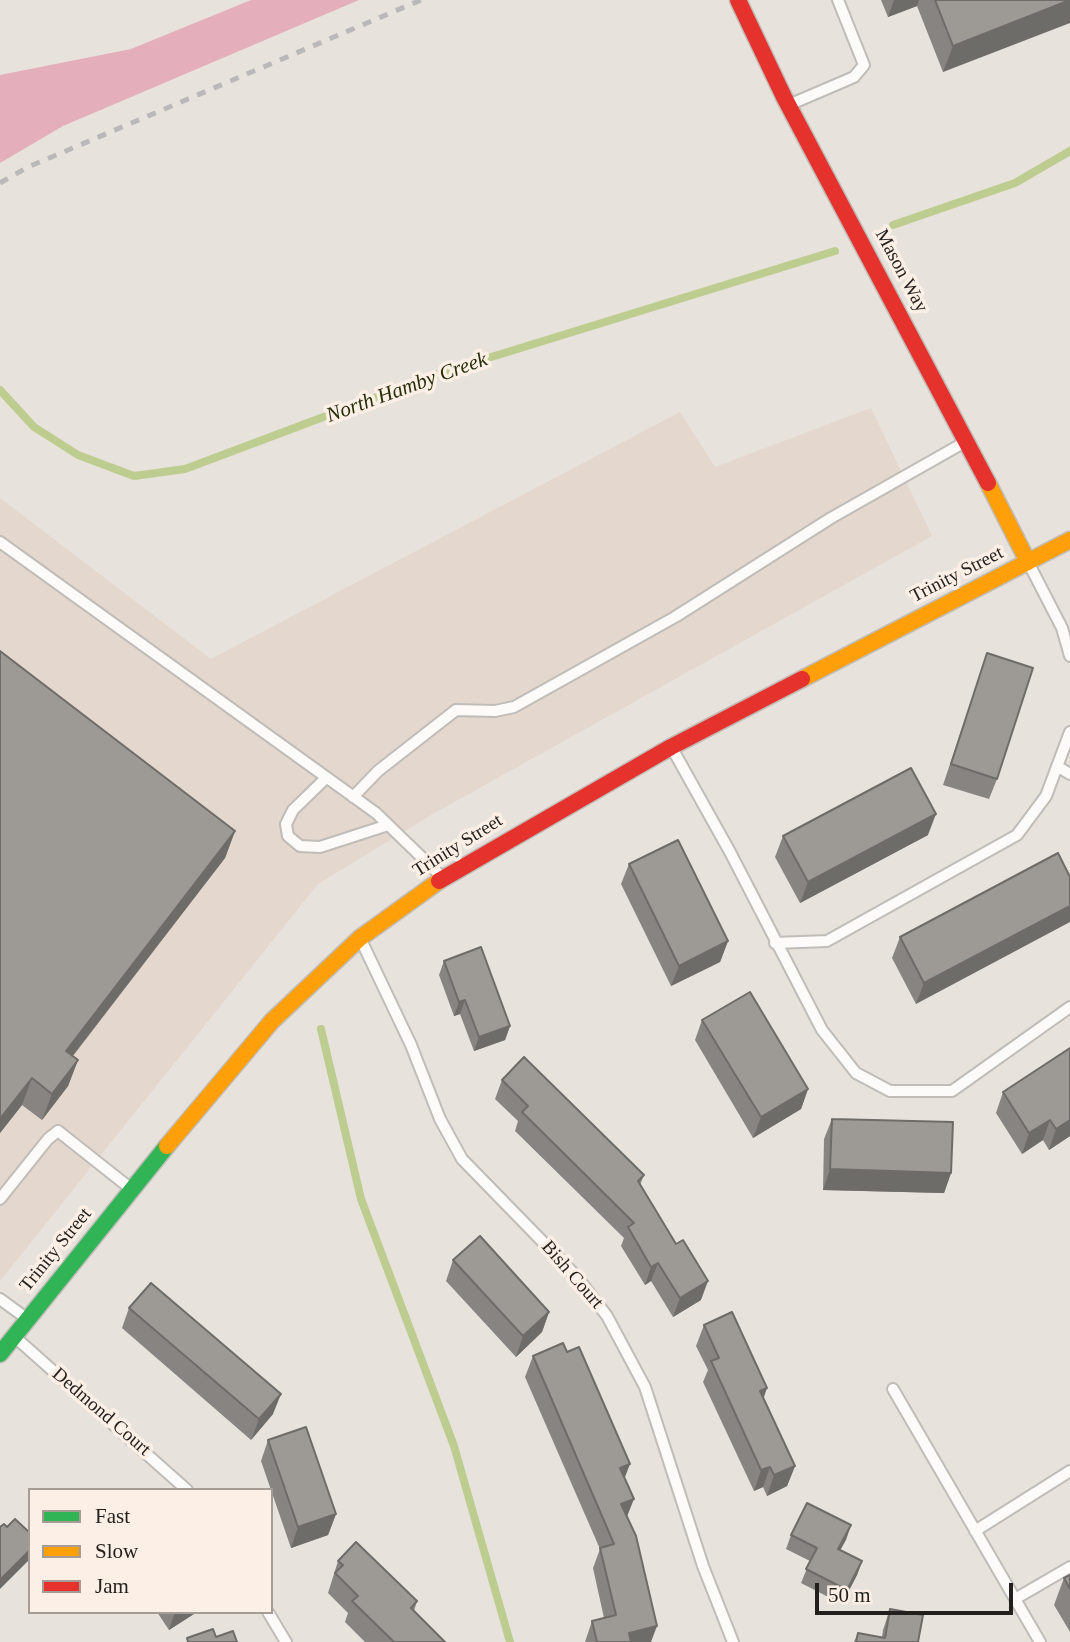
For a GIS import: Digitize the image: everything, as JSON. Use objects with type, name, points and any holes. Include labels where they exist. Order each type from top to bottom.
[{"type":"street","name":"Mason Way","points":[[738,0],[789,106],[967,441],[1028,562]]},
{"type":"street","name":"Trinity Street","points":[[0,1354],[272,1021],[360,937],[443,878],[671,747],[1070,540]]},
{"type":"lane","points":[[789,106],[854,77],[864,65],[838,0]]},
{"type":"lane","points":[[353,797],[378,771],[456,710],[495,711],[514,707],[675,617],[831,518],[967,441]]},
{"type":"lane","points":[[0,542],[353,797],[388,825],[443,878]]},
{"type":"lane","points":[[1028,562],[1062,628],[1070,656]]},
{"type":"lane","points":[[775,943],[827,940],[1017,835],[1046,796],[1070,732]]},
{"type":"lane","points":[[671,747],[730,852],[822,1030],[856,1073],[890,1091],[951,1091],[1070,1007]]},
{"type":"lane","points":[[1057,766],[1070,774]]},
{"type":"lane","points":[[326,778],[293,810],[286,824],[288,836],[300,846],[320,847],[388,825]]},
{"type":"lane","name":"Bish Court","points":[[360,937],[411,1045],[440,1119],[462,1159],[577,1277],[607,1316],[645,1387],[703,1566],[733,1642]]},
{"type":"lane","points":[[0,1199],[48,1139],[58,1131],[132,1190]]},
{"type":"lane","points":[[0,1298],[28,1319]]},
{"type":"lane","name":"Dedmond Court","points":[[14,1336],[185,1488]]},
{"type":"lane","points":[[893,1389],[1040,1642]]},
{"type":"lane","points":[[975,1531],[1070,1471]]},
{"type":"lane","points":[[1015,1599],[1070,1567]]},
{"type":"lane","points":[[269,1614],[286,1642]]},
{"type":"shaded area","points":[[251,0],[359,0],[63,126],[0,163],[0,75],[131,49]]},
{"type":"shaded area","points":[[871,408],[932,536],[431,815],[318,884],[0,1281],[0,498],[211,659],[680,412],[715,467]]},
{"type":"building","points":[[935,0],[1070,0],[953,46]]},
{"type":"building","points":[[0,651],[235,831],[66,1051],[78,1060],[52,1094],[32,1078],[0,1119]]},
{"type":"building","points":[[987,653],[1033,668],[997,779],[951,764]]},
{"type":"building","points":[[911,768],[936,814],[808,882],[783,836]]},
{"type":"building","points":[[678,840],[728,941],[679,966],[629,864]]},
{"type":"building","points":[[1058,853],[1070,877],[1070,906],[924,983],[900,937]]},
{"type":"building","points":[[481,947],[510,1026],[479,1037],[465,1000],[459,1002],[444,961]]},
{"type":"building","points":[[750,992],[808,1089],[761,1117],[702,1020]]},
{"type":"building","points":[[1070,1048],[1070,1120],[1056,1129],[1050,1120],[1029,1133],[1003,1092]]},
{"type":"building","points":[[524,1057],[644,1175],[638,1181],[676,1244],[683,1240],[708,1281],[680,1298],[658,1263],[651,1267],[628,1227],[634,1223],[522,1112],[528,1106],[502,1080]]},
{"type":"building","points":[[832,1119],[953,1122],[951,1173],[830,1169]]},
{"type":"building","points":[[480,1236],[549,1312],[523,1336],[453,1260]]},
{"type":"building","points":[[151,1283],[281,1394],[259,1419],[129,1308]]},
{"type":"building","points":[[732,1312],[767,1388],[760,1391],[795,1466],[774,1475],[770,1467],[761,1470],[711,1361],[719,1358],[704,1325]]},
{"type":"building","points":[[563,1343],[567,1352],[579,1347],[630,1464],[620,1468],[634,1499],[621,1504],[636,1536],[657,1626],[629,1633],[631,1642],[597,1642],[592,1621],[616,1615],[600,1548],[614,1544],[533,1356]]},
{"type":"building","points":[[306,1427],[336,1514],[298,1527],[268,1440]]},
{"type":"building","points":[[807,1503],[851,1525],[838,1549],[862,1561],[847,1590],[806,1569],[817,1548],[791,1535]]},
{"type":"building","points":[[15,1519],[28,1531],[28,1552],[0,1580],[0,1527],[4,1524],[7,1527]]},
{"type":"building","points":[[356,1542],[417,1601],[411,1608],[445,1642],[394,1642],[352,1601],[358,1596],[335,1573],[343,1565],[338,1561]]},
{"type":"building","points":[[1070,1575],[1070,1589],[1064,1578]]},
{"type":"building","points":[[890,1609],[923,1615],[918,1642],[856,1642],[858,1633],[885,1638]]},
{"type":"building","points":[[213,1629],[216,1637],[233,1631],[237,1642],[188,1642],[187,1638]]},
{"type":"waterway","name":"North Hamby Creek","points":[[893,225],[1015,183],[1070,151]]},
{"type":"waterway","name":"North Hamby Creek","points":[[0,390],[34,427],[78,455],[134,476],[185,469],[446,371],[835,251]]},
{"type":"waterway","points":[[321,1029],[361,1199],[454,1446],[510,1642]]},
{"type":"railway","points":[[0,183],[28,167],[421,0]]},
{"type":"traffic: fast","points":[[0,1354],[167,1146]]},
{"type":"traffic: slow","points":[[988,483],[1028,562]]},
{"type":"traffic: slow","points":[[802,679],[1070,540]]},
{"type":"traffic: slow","points":[[167,1146],[272,1021],[360,938],[439,881]]},
{"type":"traffic: jam","points":[[738,0],[784,97],[988,483]]},
{"type":"traffic: jam","points":[[439,881],[671,747],[802,679]]}]
